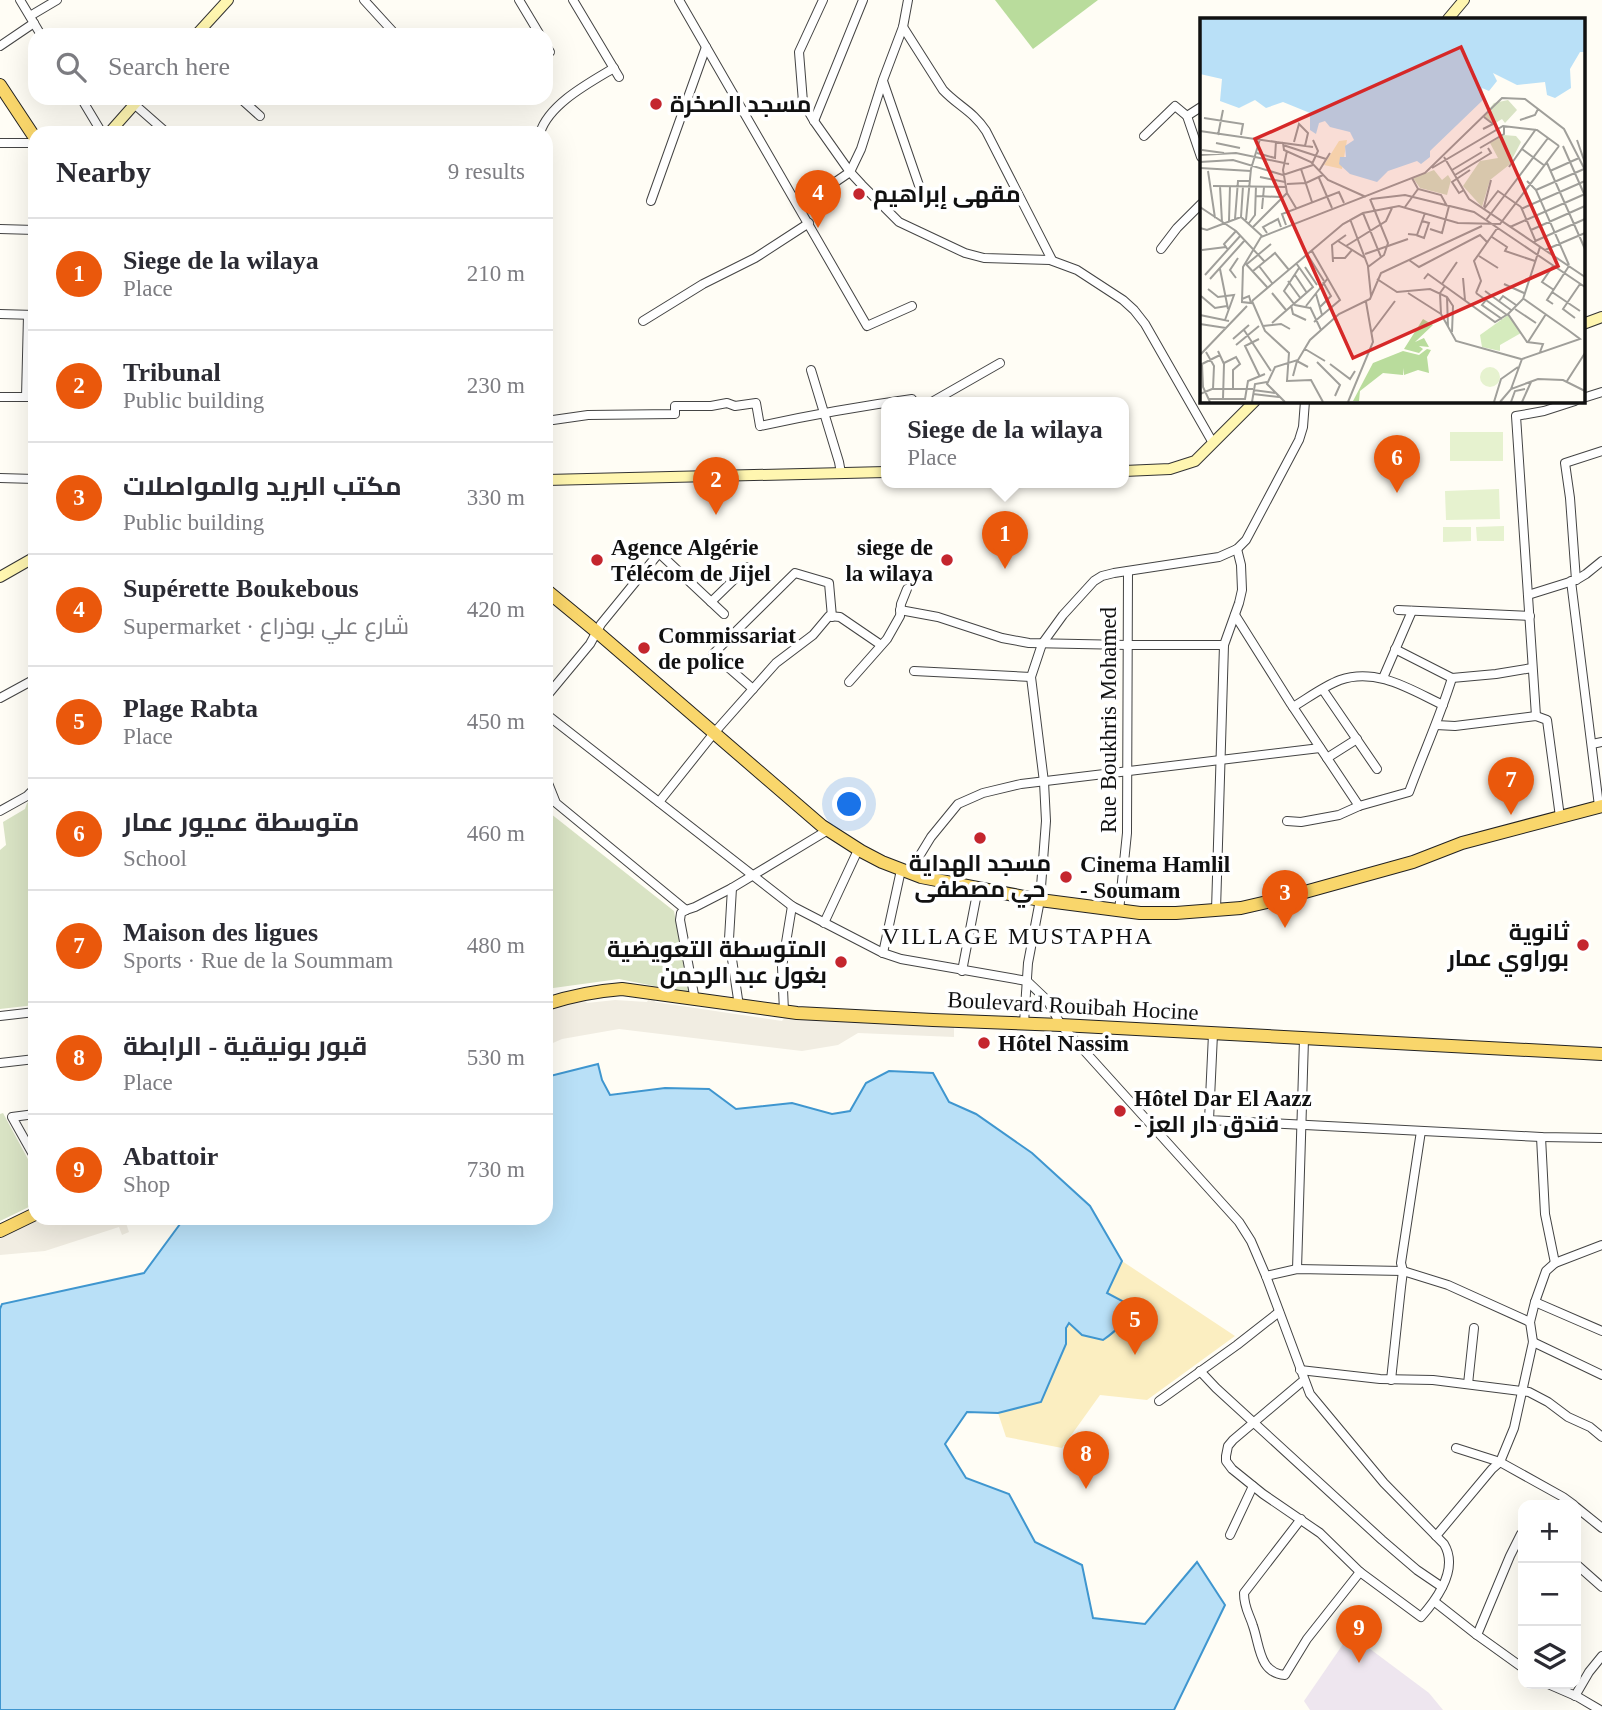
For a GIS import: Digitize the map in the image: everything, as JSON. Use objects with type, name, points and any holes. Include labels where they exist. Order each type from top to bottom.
[{"type":"main road","points":[[202,28],[228,0]]},
{"type":"main road","points":[[1449,18],[1464,0]]},
{"type":"main road","points":[[0,85],[28,130]]},
{"type":"main road","points":[[115,126],[134,105]]},
{"type":"main road","points":[[1584,324],[1602,317]]},
{"type":"main road","points":[[1129,471],[1160,470],[1187,464],[1202,455],[1254,402]]},
{"type":"main road","points":[[553,480],[881,472]]},
{"type":"main road","points":[[0,577],[28,561]]},
{"type":"main road","points":[[553,596],[828,830],[858,850],[905,872],[978,888],[1040,900],[1140,913],[1241,908],[1413,862],[1462,843],[1601,806]]},
{"type":"main road","name":"Boulevard Rouibah Hocine","points":[[553,1002],[569,996],[622,989],[784,1011],[1602,1054]]},
{"type":"main road","points":[[0,1231],[28,1217]]},
{"type":"street","points":[[20,0],[37,28]]},
{"type":"street","points":[[0,46],[57,0]]},
{"type":"street","points":[[364,0],[390,28]]},
{"type":"street","points":[[519,0],[536,28]]},
{"type":"street","points":[[573,0],[619,77]]},
{"type":"street","points":[[679,0],[867,326],[912,306]]},
{"type":"street","points":[[823,0],[800,48],[803,102],[849,172],[899,222],[965,253],[984,258],[1052,260],[1089,277],[1117,296],[1134,310],[1152,335],[1213,443]]},
{"type":"street","points":[[814,121],[863,0]]},
{"type":"street","points":[[796,202],[831,185],[849,172],[860,149],[903,27],[908,0]]},
{"type":"street","points":[[903,27],[943,90],[979,120],[1052,260]]},
{"type":"street","points":[[651,201],[706,47]]},
{"type":"street","points":[[543,126],[546,119],[567,99],[614,68]]},
{"type":"street","points":[[883,80],[923,197]]},
{"type":"street","points":[[85,105],[98,126]]},
{"type":"street","points":[[141,105],[160,126]]},
{"type":"street","points":[[248,105],[260,116]]},
{"type":"street","points":[[1144,136],[1175,106],[1187,116],[1200,154]]},
{"type":"street","points":[[1187,116],[1200,108]]},
{"type":"street","points":[[0,143],[28,141]]},
{"type":"street","points":[[1161,249],[1200,205]]},
{"type":"street","points":[[643,321],[809,223]]},
{"type":"street","points":[[0,229],[28,230]]},
{"type":"street","points":[[0,314],[28,315]]},
{"type":"street","points":[[940,397],[1000,363]]},
{"type":"street","points":[[811,370],[841,473]]},
{"type":"street","points":[[1584,398],[1602,393]]},
{"type":"street","points":[[0,397],[28,397]]},
{"type":"street","points":[[1024,1023],[1030,951],[1040,900],[1046,821],[1031,677],[1042,645],[1070,607],[1094,581],[1107,574],[1204,561],[1219,558],[1237,549],[1246,540],[1297,444],[1303,427],[1305,402]]},
{"type":"street","points":[[1536,716],[1516,416],[1573,402]]},
{"type":"street","points":[[553,420],[589,415],[675,414],[675,406],[727,403],[735,406],[756,404],[760,426],[824,412],[881,404]]},
{"type":"street","points":[[1601,806],[1591,744],[1565,463],[1602,451]]},
{"type":"street","points":[[0,478],[28,479]]},
{"type":"street","points":[[1216,910],[1224,645],[1242,590],[1237,549]]},
{"type":"street","points":[[553,688],[590,643],[601,624],[659,554],[724,614]]},
{"type":"street","points":[[1528,596],[1574,581],[1602,561]]},
{"type":"street","points":[[711,602],[747,567]]},
{"type":"street","name":"Rue Boukhris Mohamed","points":[[1119,911],[1127,832],[1128,571]]},
{"type":"street","points":[[753,689],[713,654],[795,573],[829,583],[832,617]]},
{"type":"street","points":[[849,682],[887,639],[900,616],[907,589]]},
{"type":"street","points":[[901,610],[938,617],[1002,638],[1042,645],[1224,645]]},
{"type":"street","points":[[1398,610],[1530,617]]},
{"type":"street","points":[[1383,678],[1412,611]]},
{"type":"street","points":[[1235,615],[1359,806]]},
{"type":"street","points":[[659,802],[714,733],[776,663],[813,635],[829,617],[840,617],[881,645]]},
{"type":"street","points":[[1395,649],[1452,678],[1532,668]]},
{"type":"street","points":[[914,671],[1031,677]]},
{"type":"street","points":[[1293,707],[1337,681],[1371,675],[1443,705]]},
{"type":"street","points":[[1287,821],[1301,822],[1339,815],[1359,806],[1409,792],[1452,678]]},
{"type":"street","points":[[0,698],[28,683]]},
{"type":"street","points":[[1323,690],[1377,769]]},
{"type":"street","points":[[1436,725],[1455,726],[1536,716],[1547,720],[1560,817]]},
{"type":"street","points":[[553,722],[792,906],[883,953],[962,971],[1027,981],[1047,1000],[1061,1025],[1239,1222],[1251,1241],[1266,1276],[1310,1394],[1384,1483],[1444,1544],[1449,1556],[1447,1572],[1435,1602],[1421,1617],[1360,1572],[1320,1533],[1228,1465],[1226,1456],[1230,1443],[1304,1380]]},
{"type":"street","points":[[1327,758],[1357,739]]},
{"type":"street","points":[[1591,744],[1602,742]]},
{"type":"street","points":[[883,953],[905,872],[958,804],[989,791],[1021,784],[1320,748]]},
{"type":"street","points":[[0,811],[28,795]]},
{"type":"street","points":[[553,796],[556,803],[686,910]]},
{"type":"street","points":[[695,1000],[681,913],[754,876],[828,830]]},
{"type":"street","points":[[824,923],[858,850]]},
{"type":"street","points":[[732,888],[729,939],[739,1006]]},
{"type":"street","points":[[962,971],[978,888]]},
{"type":"street","points":[[784,1011],[782,967],[792,906]]},
{"type":"street","points":[[0,1016],[28,1013]]},
{"type":"street","points":[[1213,1034],[1209,1120],[1602,1138]]},
{"type":"street","points":[[1297,1269],[1304,1039]]},
{"type":"street","points":[[0,1063],[28,1060]]},
{"type":"street","points":[[28,1115],[12,1117],[28,1146]]},
{"type":"street","points":[[1391,1380],[1403,1271],[1401,1263],[1421,1131]]},
{"type":"street","points":[[1541,1137],[1545,1214],[1555,1263]]},
{"type":"street","points":[[1436,1536],[1500,1462],[1514,1428],[1523,1391],[1533,1342],[1530,1322],[1546,1271],[1555,1263],[1601,1247]]},
{"type":"street","points":[[1266,1276],[1297,1269],[1403,1271],[1448,1285],[1530,1322]]},
{"type":"street","points":[[1535,1302],[1602,1331]]},
{"type":"street","points":[[1159,1401],[1279,1312]]},
{"type":"street","points":[[1468,1384],[1474,1328]]},
{"type":"street","points":[[1533,1342],[1602,1376]]},
{"type":"street","points":[[1300,1370],[1391,1380],[1433,1380],[1529,1392],[1568,1417],[1590,1427],[1602,1437]]},
{"type":"street","points":[[1200,1371],[1382,1540],[1442,1587]]},
{"type":"street","points":[[1457,1448],[1500,1462],[1567,1500]]},
{"type":"street","points":[[1230,1535],[1253,1486]]},
{"type":"street","points":[[1581,1511],[1602,1528]]},
{"type":"street","points":[[1301,1519],[1244,1593],[1244,1606],[1263,1662],[1276,1674],[1285,1675],[1307,1639],[1360,1572]]},
{"type":"street","points":[[1477,1635],[1518,1540]]},
{"type":"street","points":[[1581,1568],[1602,1587]]},
{"type":"street","points":[[1435,1602],[1518,1664]]},
{"type":"street","points":[[1575,1696],[1602,1656]]},
{"type":"street","points":[[1559,1689],[1600,1710]]},
{"type":"shaded area","points":[[649,998],[655,1002],[782,1021],[785,1017],[954,1027],[954,1037],[858,1033],[838,1045],[802,1051],[619,1029],[553,1043],[553,1008],[585,1000],[587,1003],[615,1000],[647,1002]]},
{"type":"shaded area","points":[[28,1225],[127,1225],[129,1232],[122,1235],[119,1227],[45,1251],[0,1255],[0,1239]]},
{"type":"shaded area","points":[[1350,1634],[1429,1693],[1443,1710],[1310,1710],[1304,1701]]},
{"type":"green space","points":[[995,0],[1098,0],[1033,49]]},
{"type":"green space","points":[[1450,432],[1503,432],[1503,461],[1450,461]]},
{"type":"green space","points":[[1499,489],[1500,519],[1446,520],[1445,491]]},
{"type":"green space","points":[[1504,526],[1504,541],[1477,541],[1476,527]]},
{"type":"green space","points":[[1443,527],[1471,527],[1471,541],[1443,542]]},
{"type":"green space","points":[[27,803],[28,1006],[0,1009],[0,850],[6,845],[3,822],[25,809]]},
{"type":"green space","points":[[553,816],[674,911],[689,993],[619,979],[553,988]]},
{"type":"green space","points":[[3,1113],[28,1159],[28,1207],[0,1221],[0,1114]]},
{"type":"sand","points":[[1122,1261],[1235,1336],[1147,1400],[1100,1395],[1062,1448],[1006,1437],[998,1413],[1041,1402],[1066,1344],[1066,1328],[1069,1322],[1128,1304],[1106,1293]]},
{"type":"water","points":[[598,1064],[610,1095],[665,1088],[709,1089],[736,1109],[792,1103],[832,1114],[850,1111],[866,1083],[889,1071],[933,1073],[949,1102],[976,1114],[1032,1153],[1090,1206],[1122,1261],[1107,1293],[1128,1304],[1124,1320],[1103,1340],[1082,1335],[1069,1323],[1066,1328],[1066,1344],[1041,1402],[998,1413],[967,1412],[945,1444],[966,1478],[1009,1494],[1035,1542],[1082,1565],[1093,1618],[1145,1624],[1197,1562],[1225,1605],[1174,1710],[0,1710],[2,1304],[144,1273],[179,1225],[553,1225],[553,1075]]},
{"type":"place","name":"مسجد الصخرة","points":[[656,104]]},
{"type":"place","name":"مقهى إبراهيم","points":[[859,194]]},
{"type":"place","name":"Supérette Boukebous","points":[[818,228]]},
{"type":"place","name":"متوسطة عميور عمار","points":[[1397,493]]},
{"type":"place","name":"Tribunal","points":[[716,515]]},
{"type":"place","name":"Agence Algérie Télécom de Jijel","points":[[597,560]]},
{"type":"place","name":"siege de la wilaya","points":[[947,560]]},
{"type":"place","name":"Siege de la wilaya","points":[[1005,569]]},
{"type":"place","name":"Commissariat de police","points":[[644,648]]},
{"type":"place","name":"Maison des ligues","points":[[1511,815]]},
{"type":"place","name":"مسجد الهداية حي مصطفى","points":[[980,838]]},
{"type":"place","name":"Cinema Hamlil - Soumam","points":[[1066,877]]},
{"type":"place","name":"مكتب البريد والمواصلات","points":[[1285,928]]},
{"type":"place","name":"ثانوية بوراوي عمار","points":[[1583,945]]},
{"type":"place","name":"المتوسطة التعويضية بغول عبد الرحمن","points":[[841,962]]},
{"type":"place","name":"Hôtel Nassim","points":[[984,1043]]},
{"type":"place","name":"Hôtel Dar El Aazz - فندق دار العز","points":[[1120,1111]]},
{"type":"place","name":"Plage Rabta","points":[[1135,1355]]},
{"type":"place","name":"قبور بونيقية - الرابطة","points":[[1086,1489]]},
{"type":"place","name":"Abattoir","points":[[1359,1663]]},
{"type":"district","name":"VILLAGE MUSTAPHA","points":[[1018,936]]}]
